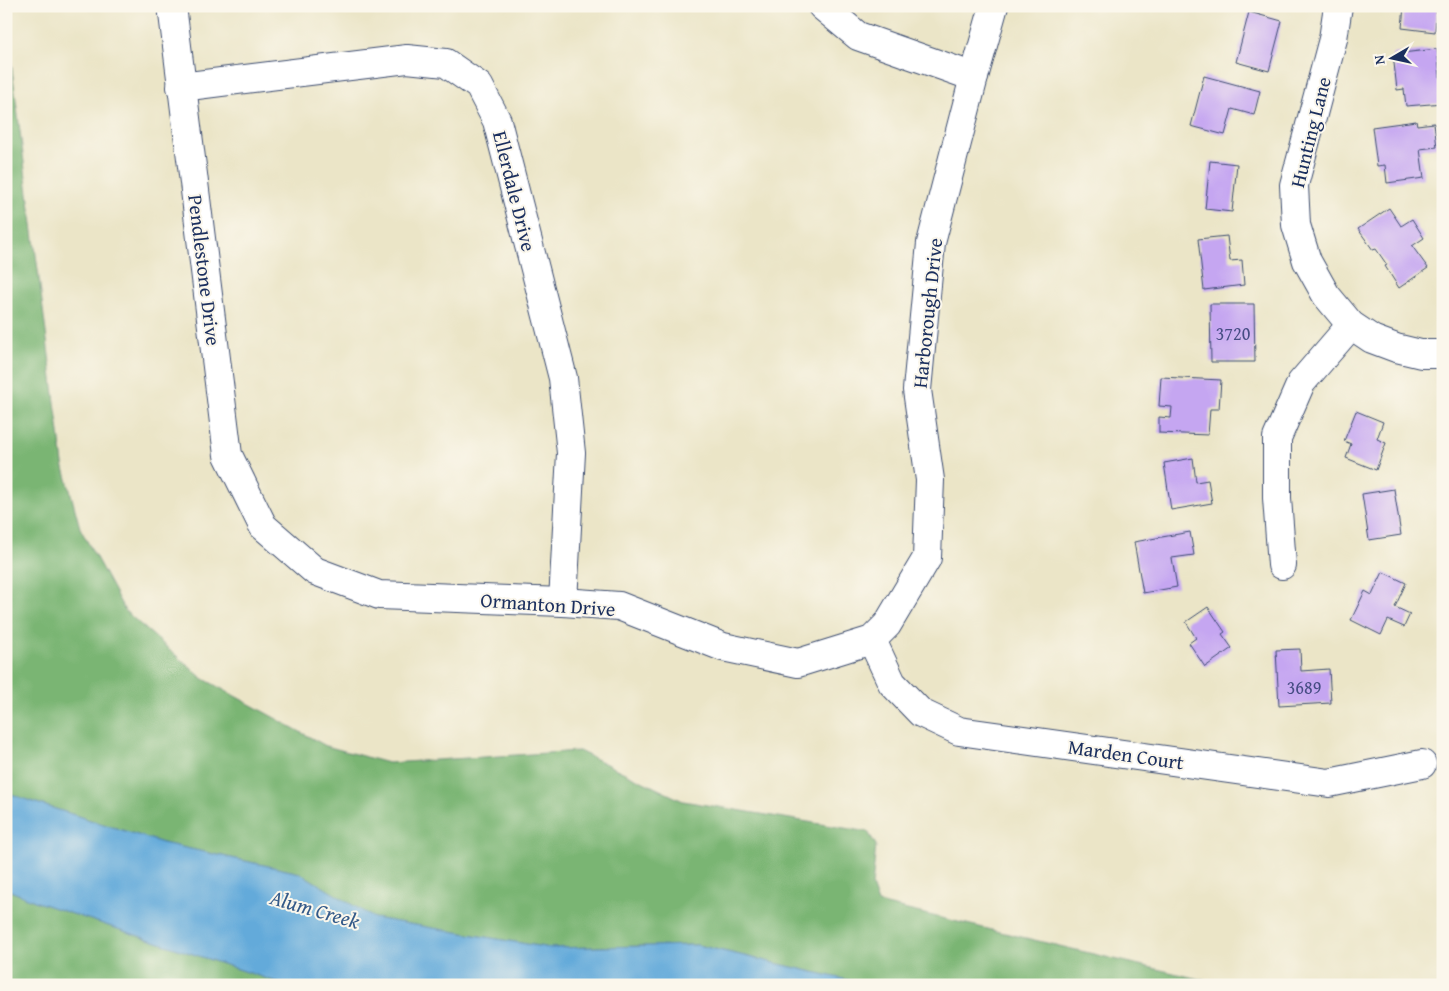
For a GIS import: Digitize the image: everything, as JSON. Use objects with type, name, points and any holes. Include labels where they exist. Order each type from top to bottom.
[{"type":"street","name":"Pendlestone Drive","points":[[172,6],[228,455],[263,526]]},
{"type":"street","points":[[822,6],[858,36],[974,77]]},
{"type":"street","name":"Harborough Drive","points":[[872,640],[887,625],[928,558],[930,480],[917,390],[931,244],[994,6]]},
{"type":"street","name":"Hunting Lane","points":[[1338,6],[1333,39],[1294,185],[1296,225],[1307,262],[1326,295],[1351,325],[1372,340],[1421,354],[1443,354]]},
{"type":"street","name":"Ellerdale Drive","points":[[182,87],[406,60],[446,63],[479,86],[497,121],[563,378],[571,453],[563,602]]},
{"type":"street","points":[[1282,565],[1277,498],[1276,438],[1301,383],[1351,325]]},
{"type":"street","name":"Ormanton Drive","points":[[263,526],[315,571],[379,595],[619,606],[723,647],[798,663],[872,640]]},
{"type":"street","name":"Marden Court","points":[[872,640],[892,683],[921,713],[959,731],[1329,782],[1422,764]]},
{"type":"green space","points":[[6,23],[63,464],[80,528],[125,611],[202,678],[326,746],[388,763],[579,751],[683,801],[868,832],[876,845],[872,886],[878,903],[1224,985],[869,985],[697,945],[550,948],[373,918],[300,873],[163,843],[6,792],[6,627],[8,623],[6,616]]},
{"type":"green space","points":[[6,889],[37,902],[286,985],[6,985]]},
{"type":"water","name":"Alum Creek","points":[[6,792],[163,843],[300,873],[374,918],[550,948],[697,945],[869,985],[286,985],[37,902],[6,889]]},
{"type":"building","points":[[1404,6],[1437,6],[1435,32],[1402,28]]},
{"type":"building","points":[[1249,12],[1282,21],[1269,71],[1236,62]]},
{"type":"building","points":[[1437,49],[1443,103],[1406,106],[1404,89],[1397,90],[1393,54]]},
{"type":"building","points":[[1204,76],[1260,91],[1254,115],[1232,109],[1225,135],[1191,126]]},
{"type":"building","points":[[1416,121],[1417,125],[1434,123],[1437,147],[1420,149],[1424,178],[1387,183],[1385,165],[1377,166],[1372,127]]},
{"type":"building","points":[[1210,161],[1237,164],[1232,212],[1205,209]]},
{"type":"building","points":[[1389,208],[1401,226],[1412,219],[1424,238],[1412,246],[1428,268],[1399,288],[1376,249],[1373,250],[1358,229]]},
{"type":"building","points":[[1227,236],[1230,261],[1242,260],[1244,285],[1204,290],[1198,239]]},
{"type":"building","points":[[1210,304],[1254,304],[1255,362],[1211,362]]},
{"type":"building","points":[[1161,377],[1221,380],[1219,409],[1210,409],[1208,435],[1159,433],[1159,417],[1171,418],[1172,407],[1159,406]]},
{"type":"building","points":[[1356,411],[1383,422],[1377,439],[1386,443],[1376,470],[1346,458],[1351,444],[1344,441]]},
{"type":"building","points":[[1193,458],[1196,482],[1208,480],[1212,503],[1171,510],[1164,463]]},
{"type":"building","points":[[1394,489],[1401,535],[1369,540],[1362,494]]},
{"type":"building","points":[[1190,532],[1194,555],[1172,558],[1177,587],[1143,593],[1134,542]]},
{"type":"building","points":[[1383,572],[1406,583],[1395,607],[1410,614],[1404,627],[1388,620],[1381,635],[1351,620],[1365,591],[1372,595]]},
{"type":"building","points":[[1208,607],[1225,632],[1222,634],[1232,648],[1205,667],[1189,643],[1196,638],[1186,622]]},
{"type":"building","points":[[1300,649],[1301,671],[1329,669],[1331,703],[1279,706],[1276,650]]}]
